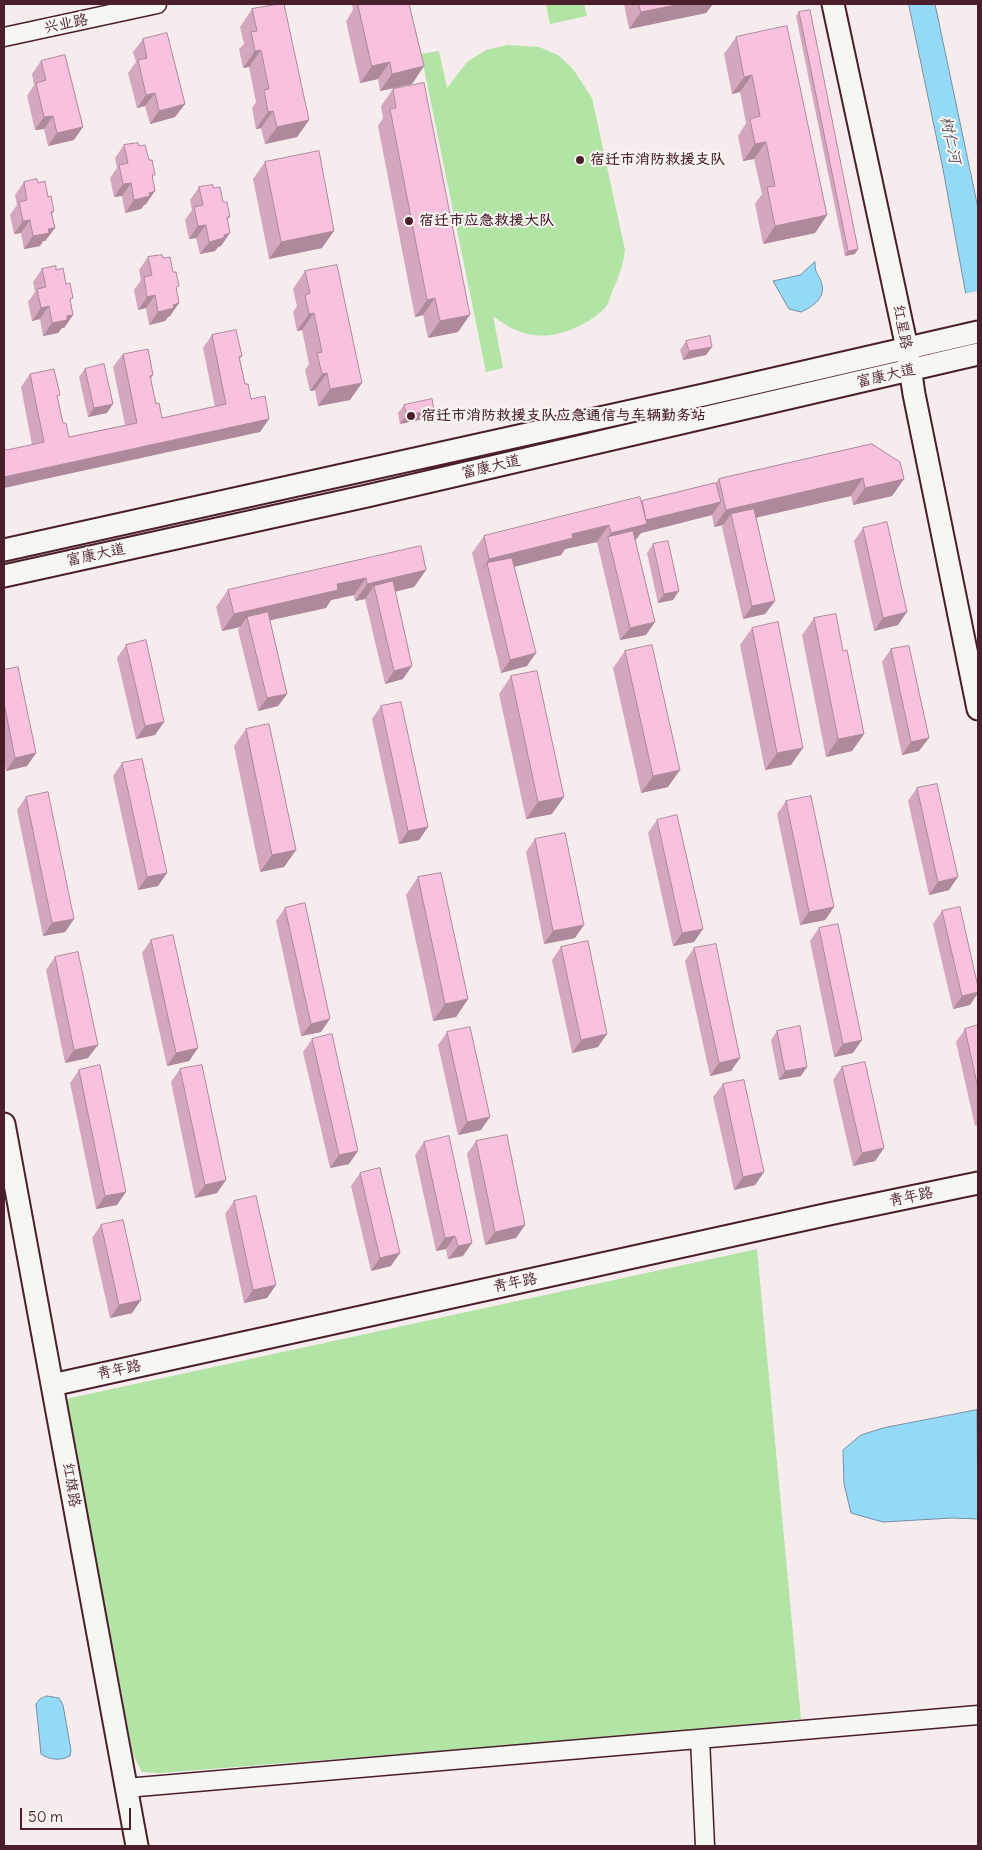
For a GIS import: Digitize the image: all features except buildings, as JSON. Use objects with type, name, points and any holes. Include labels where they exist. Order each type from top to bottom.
[{"type":"street","name":"兴业路","points":[[4,37],[87,11],[157,4]]},
{"type":"street","name":"红星路","points":[[834,4],[906,348],[978,709]]},
{"type":"street","name":"富康大道","points":[[4,550],[708,394],[978,332]]},
{"type":"street","name":"富康大道","points":[[4,576],[367,496],[978,354]]},
{"type":"street","name":"红旗路","points":[[4,1124],[137,1846]]},
{"type":"street","name":"青年路","points":[[52,1385],[978,1182]]},
{"type":"street","points":[[126,1788],[978,1715]]},
{"type":"street","points":[[700,1739],[705,1846]]},
{"type":"green space","points":[[546,4],[584,4],[587,16],[550,24]]},
{"type":"green space","points":[[508,45],[539,47],[558,55],[573,69],[592,98],[625,250],[620,273],[608,304],[593,318],[571,330],[559,334],[536,335],[515,329],[493,316],[503,368],[486,372],[421,54],[439,51],[447,88],[467,62],[486,50]]},
{"type":"green space","points":[[757,1249],[801,1719],[641,1735],[160,1773],[142,1772],[133,1755],[66,1399]]},
{"type":"water","name":"树仁河","points":[[909,4],[935,4],[978,208],[978,361],[943,169]]},
{"type":"water","points":[[815,262],[816,271],[821,281],[821,296],[815,304],[801,312],[789,309],[773,281],[800,275]]},
{"type":"water","points":[[977,1410],[978,1519],[952,1518],[883,1522],[851,1513],[844,1484],[843,1450],[861,1435],[883,1428]]},
{"type":"water","points":[[47,1696],[59,1698],[63,1705],[71,1750],[70,1756],[63,1759],[48,1758],[41,1754],[36,1704],[40,1699]]},
{"type":"pier","points":[[978,291],[978,363],[976,361],[963,294]]},
{"type":"place","name":"宿迁市消防救援支队","points":[[580,160]]},
{"type":"place","name":"宿迁市应急救援大队","points":[[409,221]]},
{"type":"place","name":"宿迁市消防救援支队应急通信与车辆勤务站","points":[[411,416]]}]
